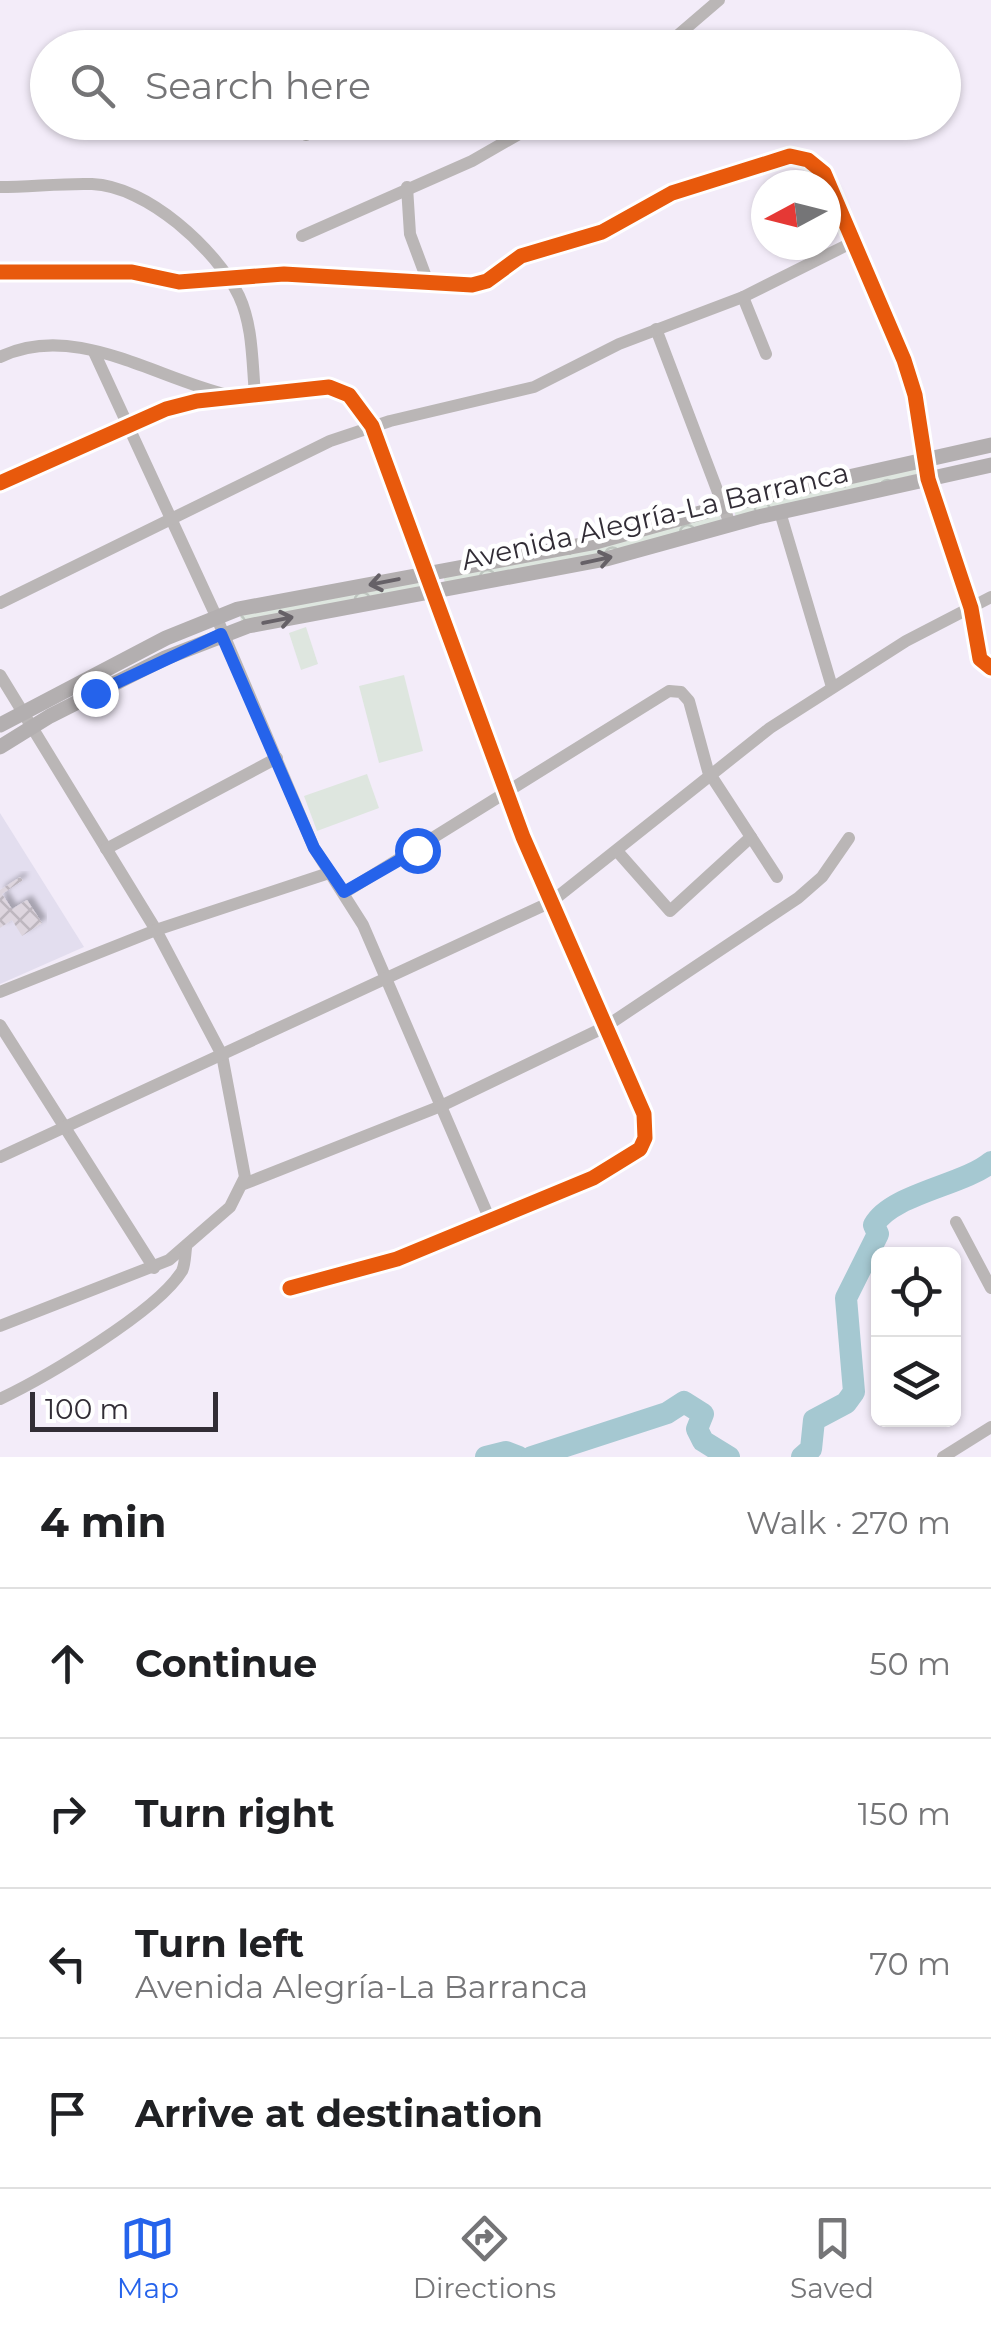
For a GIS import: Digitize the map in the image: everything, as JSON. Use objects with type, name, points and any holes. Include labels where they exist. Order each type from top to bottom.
[{"type":"main road","name":"Avenida Alegría-La Barranca","points":[[0,725],[216,616],[275,600],[592,543],[723,507],[991,446]]},
{"type":"main road","name":"Avenida Alegría-La Barranca","points":[[0,747],[34,726],[221,634],[606,558],[730,524],[991,464]]},
{"type":"street","points":[[684,30],[720,0]]},
{"type":"street","points":[[302,236],[508,140]]},
{"type":"street","points":[[0,272],[132,272],[179,282],[284,274],[458,287],[487,281],[520,256],[602,232],[672,193],[790,156],[808,160],[824,173],[904,360],[915,395],[928,478],[971,608],[980,659],[991,668]]},
{"type":"street","points":[[0,187],[112,188],[164,212],[187,230],[240,298],[248,328],[255,394]]},
{"type":"street","points":[[407,187],[410,234],[429,285]]},
{"type":"street","points":[[0,603],[320,446],[372,426],[534,387],[656,329],[743,297],[854,242]]},
{"type":"street","points":[[743,297],[766,354]]},
{"type":"street","points":[[656,329],[730,524]]},
{"type":"street","points":[[0,357],[46,343],[125,358],[181,383],[235,396]]},
{"type":"street","points":[[94,352],[216,616],[314,848],[363,925],[490,1220]]},
{"type":"street","points":[[0,483],[166,408],[312,387],[340,390],[358,404],[372,426],[506,793],[644,1114],[647,1126],[640,1149],[594,1178],[372,1268],[290,1288]]},
{"type":"street","points":[[780,512],[832,687]]},
{"type":"street","points":[[0,1157],[552,902],[770,728],[832,687],[991,597]]},
{"type":"street","points":[[0,675],[156,930],[222,1055],[244,1184]]},
{"type":"street","points":[[344,892],[670,691],[681,692],[689,701],[712,777],[777,877]]},
{"type":"street","points":[[106,849],[277,758]]},
{"type":"street","points":[[617,851],[670,911],[751,836]]},
{"type":"street","points":[[0,1326],[154,1268],[186,1248],[230,1207],[244,1184],[440,1106],[605,1027],[798,898],[822,877],[849,838]]},
{"type":"street","points":[[0,992],[156,930],[329,872]]},
{"type":"street","points":[[0,1025],[154,1268]]},
{"type":"street","points":[[956,1222],[991,1288]]},
{"type":"street","points":[[0,1399],[73,1360],[162,1292],[184,1269],[186,1248]]},
{"type":"street","points":[[943,1457],[991,1427]]},
{"type":"shaded area","points":[[0,813],[84,947],[0,984]]},
{"type":"green space","points":[[921,466],[922,473],[736,517],[734,511]]},
{"type":"green space","points":[[719,514],[722,522],[598,555],[445,585],[444,578]]},
{"type":"green space","points":[[419,581],[421,587],[241,622],[240,614]]},
{"type":"green space","points":[[306,627],[318,664],[301,670],[289,633]]},
{"type":"green space","points":[[404,675],[423,751],[379,763],[359,686]]},
{"type":"green space","points":[[367,774],[379,808],[317,831],[304,796]]},
{"type":"building","points":[[20,877],[23,880],[2,894],[12,909],[27,900],[42,923],[22,936],[12,920],[0,928],[0,890]]},
{"type":"waterway","points":[[802,1457],[811,1449],[814,1420],[846,1403],[854,1392],[846,1298],[878,1234],[874,1225],[896,1205],[991,1162]]},
{"type":"waterway","points":[[532,1457],[667,1413],[684,1402],[703,1414],[697,1429],[703,1441],[729,1457]]},
{"type":"waterway","points":[[486,1457],[506,1452],[519,1457]]},
{"type":"cycle path","points":[[0,272],[132,272],[179,282],[284,274],[472,285],[487,281],[521,256],[602,232],[672,193],[790,156],[808,160],[824,173],[904,360],[915,395],[928,479],[971,608],[980,659],[991,668]]},
{"type":"cycle path","points":[[0,483],[166,409],[197,401],[329,387],[349,395],[372,426],[523,837],[644,1114],[645,1138],[640,1149],[593,1178],[397,1259],[290,1288]]},
{"type":"route","points":[[95,693],[221,634],[314,848],[344,892],[417,850]]}]
